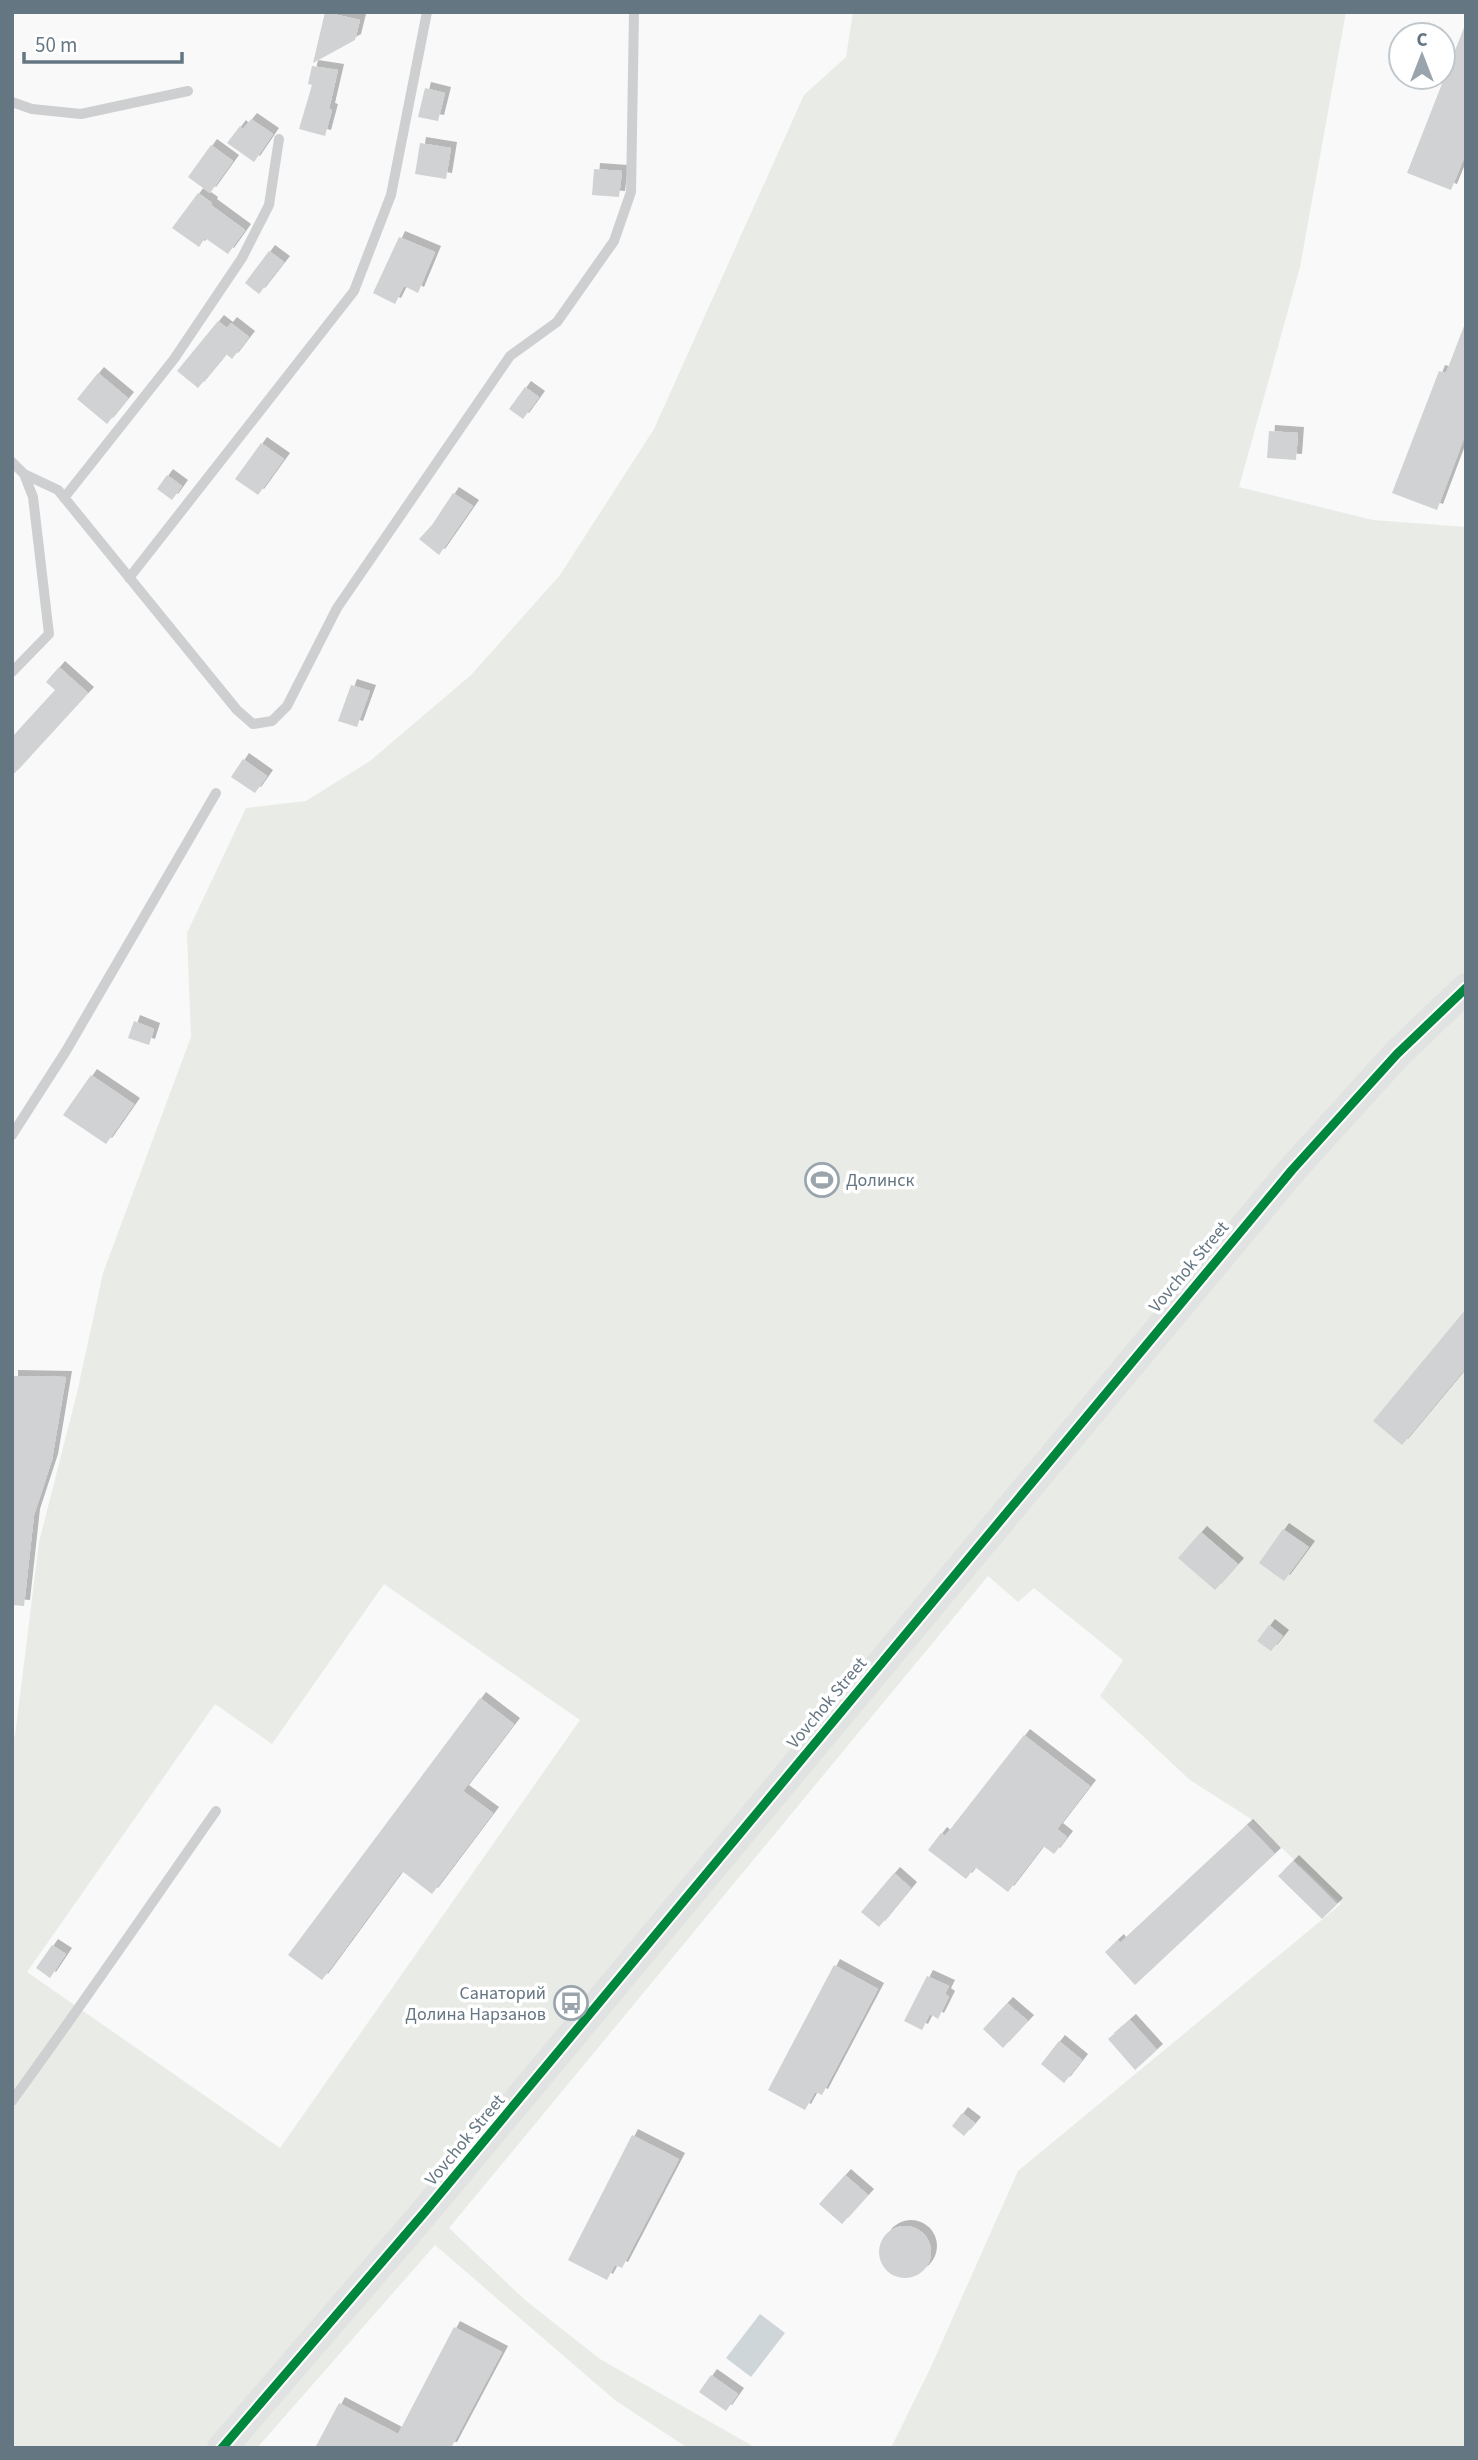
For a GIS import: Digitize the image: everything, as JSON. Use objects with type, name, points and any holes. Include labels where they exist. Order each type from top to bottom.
[{"type":"street","name":"Vovchok Street","points":[[222,2448],[424,2213],[1292,1170],[1397,1054],[1466,988]]},
{"type":"lane","points":[[129,578],[354,290],[391,195],[427,12]]},
{"type":"lane","points":[[23,474],[58,490],[237,710],[253,724],[272,721],[287,706],[337,608],[510,356],[557,322],[614,242],[631,192],[634,12]]},
{"type":"lane","points":[[12,102],[32,109],[81,114],[188,91]]},
{"type":"lane","points":[[64,498],[174,359],[242,258],[269,205],[279,139]]},
{"type":"lane","points":[[12,462],[23,474],[33,497],[49,634],[12,672]]},
{"type":"lane","points":[[12,1135],[66,1051],[216,793]]},
{"type":"lane","points":[[12,2101],[89,1996],[216,1811]]},
{"type":"shaded area","points":[[853,12],[1346,12],[1300,267],[1239,487],[1373,520],[1466,527],[1466,2448],[891,2448],[930,2369],[1018,2171],[1341,1904],[1251,1819],[1190,1780],[1100,1696],[1123,1660],[1034,1588],[1018,1602],[988,1576],[449,2228],[525,2300],[600,2359],[756,2448],[688,2448],[616,2401],[435,2245],[257,2448],[12,2448],[12,1739],[15,1736],[39,1542],[77,1393],[103,1273],[191,1037],[187,933],[246,808],[306,801],[370,761],[471,675],[560,575],[654,429],[804,95],[846,57]],"holes":[[[384,1584],[580,1720],[280,2148],[27,1972],[215,1704],[272,1744]]]},
{"type":"shaded area","points":[[760,2314],[785,2333],[751,2377],[726,2358]]},
{"type":"building","points":[[325,12],[360,20],[355,40],[313,63]]},
{"type":"building","points":[[1465,25],[1466,153],[1451,190],[1407,173],[1439,91],[1457,91],[1457,45]]},
{"type":"building","points":[[312,66],[338,70],[325,136],[299,129],[312,85],[308,84]]},
{"type":"building","points":[[425,88],[445,93],[438,121],[418,117]]},
{"type":"building","points":[[251,119],[273,134],[254,162],[227,143],[240,126],[243,129]]},
{"type":"building","points":[[420,143],[451,148],[446,179],[415,174]]},
{"type":"building","points":[[211,145],[233,161],[210,193],[188,177]]},
{"type":"building","points":[[594,169],[622,171],[619,197],[592,195]]},
{"type":"building","points":[[198,193],[245,230],[228,254],[205,238],[199,247],[172,228]]},
{"type":"building","points":[[399,237],[435,252],[418,293],[404,286],[395,304],[373,293]]},
{"type":"building","points":[[269,251],[284,262],[259,294],[245,283]]},
{"type":"building","points":[[218,321],[227,328],[231,323],[249,337],[232,359],[226,354],[198,388],[177,371]]},
{"type":"building","points":[[1464,326],[1466,433],[1437,510],[1392,493],[1439,371],[1446,373]]},
{"type":"building","points":[[98,373],[128,398],[107,424],[77,399]]},
{"type":"building","points":[[525,387],[539,397],[523,419],[509,409]]},
{"type":"building","points":[[1269,431],[1298,433],[1296,460],[1267,458]]},
{"type":"building","points":[[261,443],[284,459],[258,495],[235,479]]},
{"type":"building","points":[[167,475],[182,486],[172,500],[157,489]]},
{"type":"building","points":[[453,493],[473,506],[439,555],[419,539],[432,525]]},
{"type":"building","points":[[59,667],[88,693],[12,776],[12,737],[55,690],[46,682]]},
{"type":"building","points":[[351,685],[370,691],[357,727],[338,721]]},
{"type":"building","points":[[243,759],[267,776],[255,793],[231,777]]},
{"type":"building","points":[[134,1021],[154,1029],[149,1045],[128,1038]]},
{"type":"building","points":[[91,1075],[134,1104],[106,1144],[63,1115]]},
{"type":"building","points":[[1466,1309],[1466,1368],[1402,1445],[1373,1421]]},
{"type":"building","points":[[12,1376],[66,1377],[52,1460],[34,1515],[24,1606],[12,1605]]},
{"type":"building","points":[[1283,1529],[1309,1547],[1284,1581],[1259,1563]]},
{"type":"building","points":[[1201,1532],[1238,1564],[1215,1590],[1178,1558]]},
{"type":"building","points":[[1269,1625],[1283,1636],[1271,1651],[1257,1641]]},
{"type":"building","points":[[480,1698],[514,1724],[463,1791],[493,1813],[432,1894],[402,1871],[322,1980],[288,1955]]},
{"type":"building","points":[[1024,1735],[1090,1786],[1057,1829],[1067,1837],[1054,1854],[1043,1846],[1008,1892],[975,1867],[966,1879],[928,1850],[941,1833],[945,1836]]},
{"type":"building","points":[[1247,1825],[1275,1854],[1135,1985],[1105,1952],[1118,1940],[1120,1943]]},
{"type":"building","points":[[1293,1861],[1337,1904],[1322,1919],[1278,1876]]},
{"type":"building","points":[[894,1873],[911,1888],[879,1927],[861,1912]]},
{"type":"building","points":[[52,1945],[66,1954],[50,1978],[36,1968]]},
{"type":"building","points":[[834,1965],[878,1989],[822,2095],[815,2092],[805,2110],[768,2090]]},
{"type":"building","points":[[927,1976],[949,1986],[945,1994],[949,1997],[938,2019],[930,2014],[922,2030],[904,2021]]},
{"type":"building","points":[[1007,2003],[1028,2021],[1003,2048],[983,2029]]},
{"type":"building","points":[[1130,2020],[1157,2050],[1135,2070],[1108,2039]]},
{"type":"building","points":[[1059,2041],[1082,2060],[1064,2083],[1041,2064]]},
{"type":"building","points":[[962,2113],[975,2123],[964,2136],[952,2126]]},
{"type":"building","points":[[632,2135],[679,2159],[622,2268],[615,2265],[607,2280],[568,2260]]},
{"type":"building","points":[[845,2175],[868,2195],[842,2224],[819,2204]]},
{"type":"building","points":[[905,2226],[915,2228],[923,2234],[929,2242],[929,2262],[923,2270],[915,2276],[905,2278],[895,2276],[887,2270],[881,2262],[879,2252],[881,2242],[887,2234],[895,2228]]},
{"type":"building","points":[[454,2327],[502,2352],[451,2448],[315,2448],[339,2403],[398,2434]]},
{"type":"building","points":[[711,2375],[738,2394],[726,2411],[699,2392]]},
{"type":"cycle path","points":[[222,2448],[424,2213],[1292,1170],[1397,1054],[1466,988]]},
{"type":"place","name":"Долинск","points":[[822,1180]]},
{"type":"place","name":"Санаторий Долина Нарзанов","points":[[571,2003]]}]
